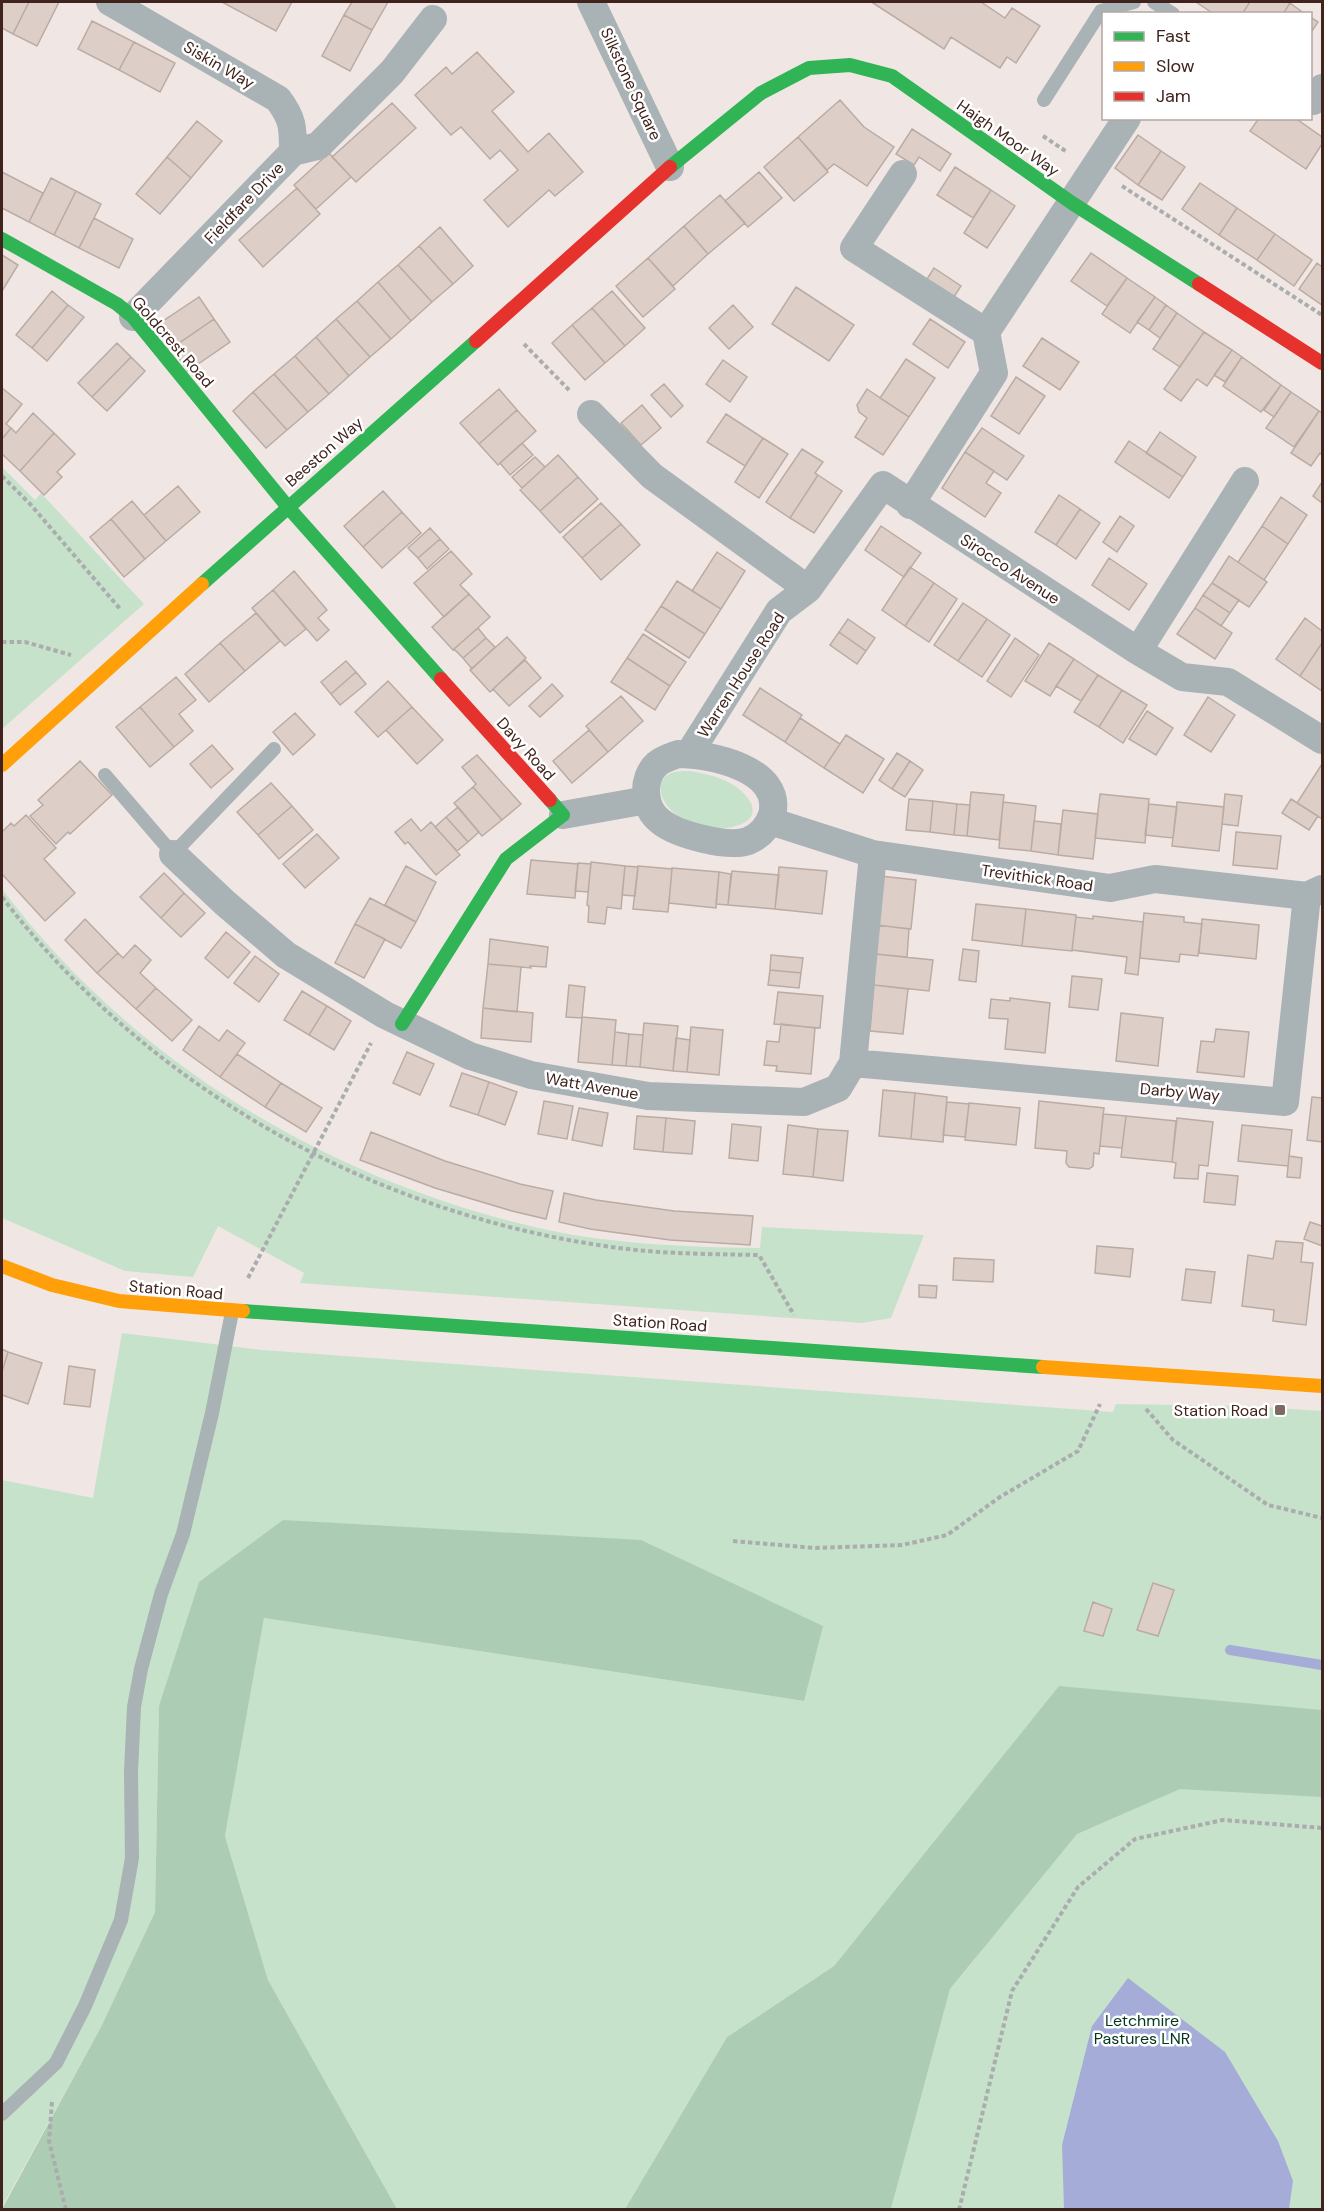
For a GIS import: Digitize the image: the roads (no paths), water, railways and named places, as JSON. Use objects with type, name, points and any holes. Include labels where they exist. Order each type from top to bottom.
[{"type":"street","name":"Siskin Way","points":[[110,2],[278,99],[288,112],[293,124],[293,152]]},
{"type":"street","name":"Silkstone Square","points":[[591,2],[670,167]]},
{"type":"street","name":"Fieldfare Drive","points":[[133,317],[293,152],[318,146],[392,72],[433,19]]},
{"type":"street","name":"Haigh Moor Way","points":[[670,167],[761,93],[809,68],[850,65],[892,76],[1072,203],[1323,363]]},
{"type":"street","points":[[910,505],[994,373],[986,332],[1126,120]]},
{"type":"street","name":"Beeston Way","points":[[2,765],[287,506],[501,319],[670,167]]},
{"type":"street","points":[[903,174],[854,248],[986,332]]},
{"type":"street","name":"Goldcrest Road","points":[[2,239],[117,304],[133,317],[287,506]]},
{"type":"street","points":[[591,414],[652,476],[808,590]]},
{"type":"street","points":[[1138,651],[1245,481]]},
{"type":"street","name":"Sirocco Avenue","points":[[883,485],[910,505],[1182,677],[1228,682],[1323,740]]},
{"type":"street","name":"Warren House Road","points":[[689,754],[779,611],[808,590],[883,485]]},
{"type":"street","name":"Davy Road","points":[[287,506],[563,815]]},
{"type":"street","points":[[678,754],[689,754],[720,759],[760,777],[768,786],[773,809],[764,831],[742,842],[710,840],[689,834],[659,820],[647,800],[646,787],[650,776],[656,765],[666,758],[678,754]]},
{"type":"street","points":[[394,1020],[506,859],[563,815],[647,800]]},
{"type":"street","name":"Trevithick Road","points":[[770,821],[873,854],[1110,888],[1155,879],[1315,893]]},
{"type":"street","name":"Watt Avenue","points":[[173,854],[225,903],[286,955],[394,1020],[470,1056],[531,1075],[648,1096],[804,1102],[838,1088],[852,1064],[873,854]]},
{"type":"street","name":"Darby Way","points":[[852,1064],[1286,1102],[1315,893]]},
{"type":"street","name":"Station Road","points":[[2,1266],[36,1281],[86,1296],[137,1304],[1323,1386]]},
{"type":"lane","points":[[1044,100],[1101,11],[1134,2]]},
{"type":"lane","points":[[1154,2],[1170,12]]},
{"type":"lane","points":[[105,775],[173,854],[274,749]]},
{"type":"lane","points":[[2,2114],[56,2063],[86,2006],[121,1920],[132,1858],[131,1772],[136,1697],[160,1594],[183,1534],[212,1413],[232,1312]]},
{"type":"water","points":[[1128,1978],[1225,2052],[1278,2141],[1293,2181],[1289,2209],[1064,2209],[1062,2145],[1092,2026]]},
{"type":"waterway","points":[[1230,1650],[1322,1665]]},
{"type":"place","name":"Station Road","points":[[1280,1410]]},
{"type":"park label","name":"Letchmire Pastures LNR","points":[[1142,2029]]}]
